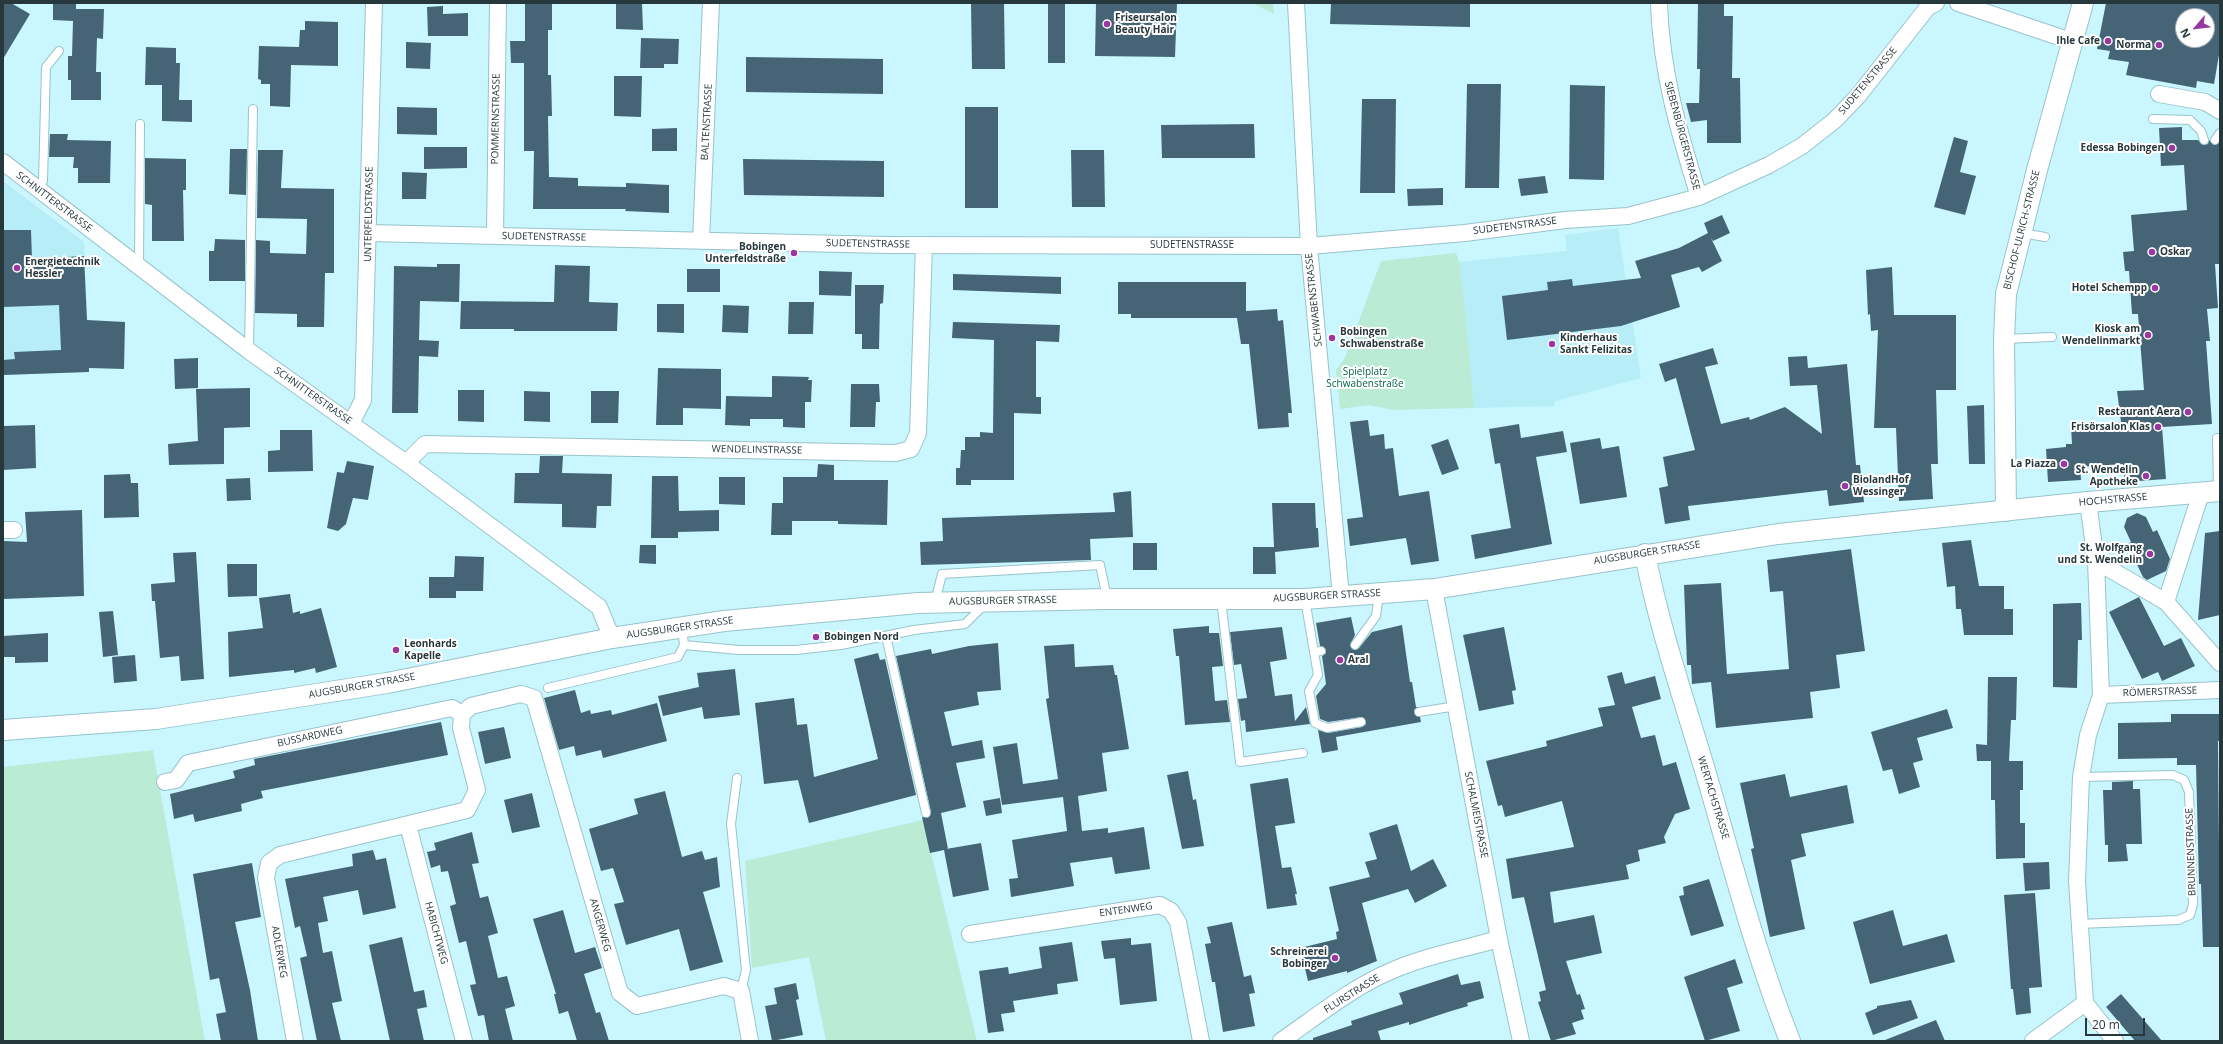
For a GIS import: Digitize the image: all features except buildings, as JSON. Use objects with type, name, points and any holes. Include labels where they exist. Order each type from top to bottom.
[{"type":"street","name":"UNTERFELDSTRASSE","points":[[350,423],[363,400],[369,233],[374,3]]},
{"type":"street","name":"POMMERNSTRASSE","points":[[495,235],[498,3]]},
{"type":"street","name":"BALTENSTRASSE","points":[[701,240],[711,3]]},
{"type":"street","name":"SCHWABENSTRASSE","points":[[1296,3],[1309,246],[1341,597]]},
{"type":"street","name":"SIEBENBÜRGERSTRASSE","points":[[1659,3],[1667,82],[1680,134],[1699,197]]},
{"type":"street","points":[[1958,3],[2071,41]]},
{"type":"street","name":"BISCHOF-ULRICH-STRASSE","points":[[2006,511],[2004,339],[2006,294],[2020,232],[2071,41],[2083,3]]},
{"type":"street","name":"SUDETENSTRASSE","points":[[369,233],[924,245],[1309,246],[1465,233],[1565,220],[1628,216],[1699,197],[1769,165],[1802,146],[1835,120],[1858,96],[1918,19],[1934,4]]},
{"type":"street","points":[[2159,94],[2205,102],[2220,111]]},
{"type":"street","name":"SCHNITTERSTRASSE","points":[[3,162],[37,190],[249,351],[406,463],[599,607],[612,638]]},
{"type":"street","name":"WENDELINSTRASSE","points":[[406,463],[424,444],[896,454],[911,449],[918,432],[924,245]]},
{"type":"street","points":[[2166,602],[2213,492]]},
{"type":"street","name":"HOCHSTRASSE","points":[[2006,511],[2088,502],[2213,492]]},
{"type":"street","points":[[2088,502],[2096,561],[2101,695],[2088,735],[2081,777],[2077,881],[2079,924],[2085,1003],[2115,1041]]},
{"type":"street","name":"AUGSBURGER STRASSE","points":[[3,730],[156,719],[388,683],[612,638],[682,626],[935,602],[1107,599],[1305,599],[1379,594],[1434,589],[1645,554],[1778,534],[2006,511]]},
{"type":"street","name":"WERTACHSTRASSE","points":[[1645,554],[1653,594],[1687,710],[1762,961],[1790,1041]]},
{"type":"street","points":[[2096,561],[2166,602],[2220,663]]},
{"type":"street","name":"SCHALMEISTRASSE","points":[[1434,589],[1499,940],[1521,1041]]},
{"type":"street","name":"RÖMERSTRASSE","points":[[2101,695],[2220,690]]},
{"type":"street","name":"ANGERWEG","points":[[462,714],[472,706],[521,694],[534,698],[620,993],[637,1006],[724,986],[742,991]]},
{"type":"street","name":"BUSSARDWEG","points":[[165,782],[176,780],[188,763],[452,708],[462,714]]},
{"type":"street","points":[[408,825],[466,810],[477,790],[461,728],[462,714]]},
{"type":"street","name":"ADLERWEG","points":[[295,1041],[266,878],[268,863],[280,856],[408,825]]},
{"type":"street","name":"HABICHTWEG","points":[[408,825],[464,1041]]},
{"type":"street","name":"ENTENWEG","points":[[970,934],[1160,905],[1171,911],[1178,922],[1202,1041]]},
{"type":"street","name":"FLURSTRASSE","points":[[1280,1041],[1365,983],[1390,971],[1407,964],[1499,940]]},
{"type":"street","points":[[742,991],[750,1041]]},
{"type":"street","points":[[2033,1041],[2085,1003]]},
{"type":"lane","points":[[37,190],[43,181],[46,67],[59,51]]},
{"type":"lane","points":[[249,351],[252,109]]},
{"type":"lane","points":[[2153,119],[2190,120],[2201,131],[2204,140]]},
{"type":"lane","points":[[139,266],[140,124]]},
{"type":"lane","points":[[2020,232],[2045,237]]},
{"type":"lane","points":[[2004,339],[2052,337]]},
{"type":"lane","points":[[2213,492],[2217,438]]},
{"type":"lane","points":[[935,602],[942,574],[1100,565],[1107,599]]},
{"type":"lane","points":[[1355,645],[1376,616],[1379,594]]},
{"type":"lane","points":[[1221,599],[1240,762],[1303,753]]},
{"type":"lane","points":[[1305,599],[1318,652],[1318,675],[1309,691],[1315,723],[1327,728],[1361,722]]},
{"type":"lane","points":[[684,645],[739,650],[796,650],[841,645],[914,630],[965,624],[988,601]]},
{"type":"lane","points":[[548,688],[678,658],[684,645],[682,626]]},
{"type":"lane","points":[[886,636],[926,813]]},
{"type":"lane","points":[[1419,712],[1456,706]]},
{"type":"lane","name":"BRUNNENSTRASSE","points":[[2079,924],[2178,920],[2190,915],[2193,904],[2188,792],[2184,780],[2172,776],[2081,777]]},
{"type":"lane","points":[[737,778],[731,824],[746,970],[742,991]]},
{"type":"shaded area","points":[[3,181],[84,242],[89,372],[3,375]]},
{"type":"shaded area","name":"Kinderhaus Sankt Felizitas","points":[[1618,228],[1641,378],[1555,401],[1554,406],[1474,408],[1459,262],[1567,251],[1565,235]]},
{"type":"green space","points":[[1252,3],[1273,3],[1274,14]]},
{"type":"green space","name":"Spielplatz Schwabenstraße","points":[[1456,253],[1459,262],[1465,311],[1474,408],[1393,410],[1369,405],[1340,409],[1336,370],[1345,358],[1381,261]]},
{"type":"green space","points":[[153,750],[205,1041],[3,1041],[3,767]]},
{"type":"green space","points":[[923,820],[977,1041],[826,1041],[809,957],[752,968],[745,861]]},
{"type":"place","name":"Friseursalon Beauty Hair","points":[[1107,24]]},
{"type":"place","name":"Ihle Cafe","points":[[2108,41]]},
{"type":"place","name":"Norma","points":[[2159,45]]},
{"type":"place","name":"Edessa Bobingen","points":[[2172,148]]},
{"type":"place","name":"Oskar","points":[[2152,252]]},
{"type":"place","name":"Bobingen Unterfeldstraße","points":[[794,253]]},
{"type":"place","name":"Energietechnik Hessler","points":[[17,268]]},
{"type":"place","name":"Hotel Schempp","points":[[2155,288]]},
{"type":"place","name":"Kiosk am Wendelinmarkt","points":[[2148,335]]},
{"type":"place","name":"Bobingen Schwabenstraße","points":[[1332,338]]},
{"type":"place","name":"Kinderhaus Sankt Felizitas","points":[[1552,344]]},
{"type":"place","name":"Restaurant Aera","points":[[2188,412]]},
{"type":"place","name":"Frisörsalon Klas","points":[[2158,427]]},
{"type":"place","name":"La Piazza","points":[[2064,464]]},
{"type":"place","name":"St. Wendelin Apotheke","points":[[2146,476]]},
{"type":"place","name":"BiolandHof Wessinger","points":[[1845,486]]},
{"type":"place","name":"St. Wolfgang und St. Wendelin","points":[[2150,554]]},
{"type":"place","name":"Bobingen Nord","points":[[816,637]]},
{"type":"place","name":"Leonhards Kapelle","points":[[396,650]]},
{"type":"place","name":"Aral","points":[[1340,660]]},
{"type":"place","name":"Schreinerei Bobinger","points":[[1335,958]]}]
